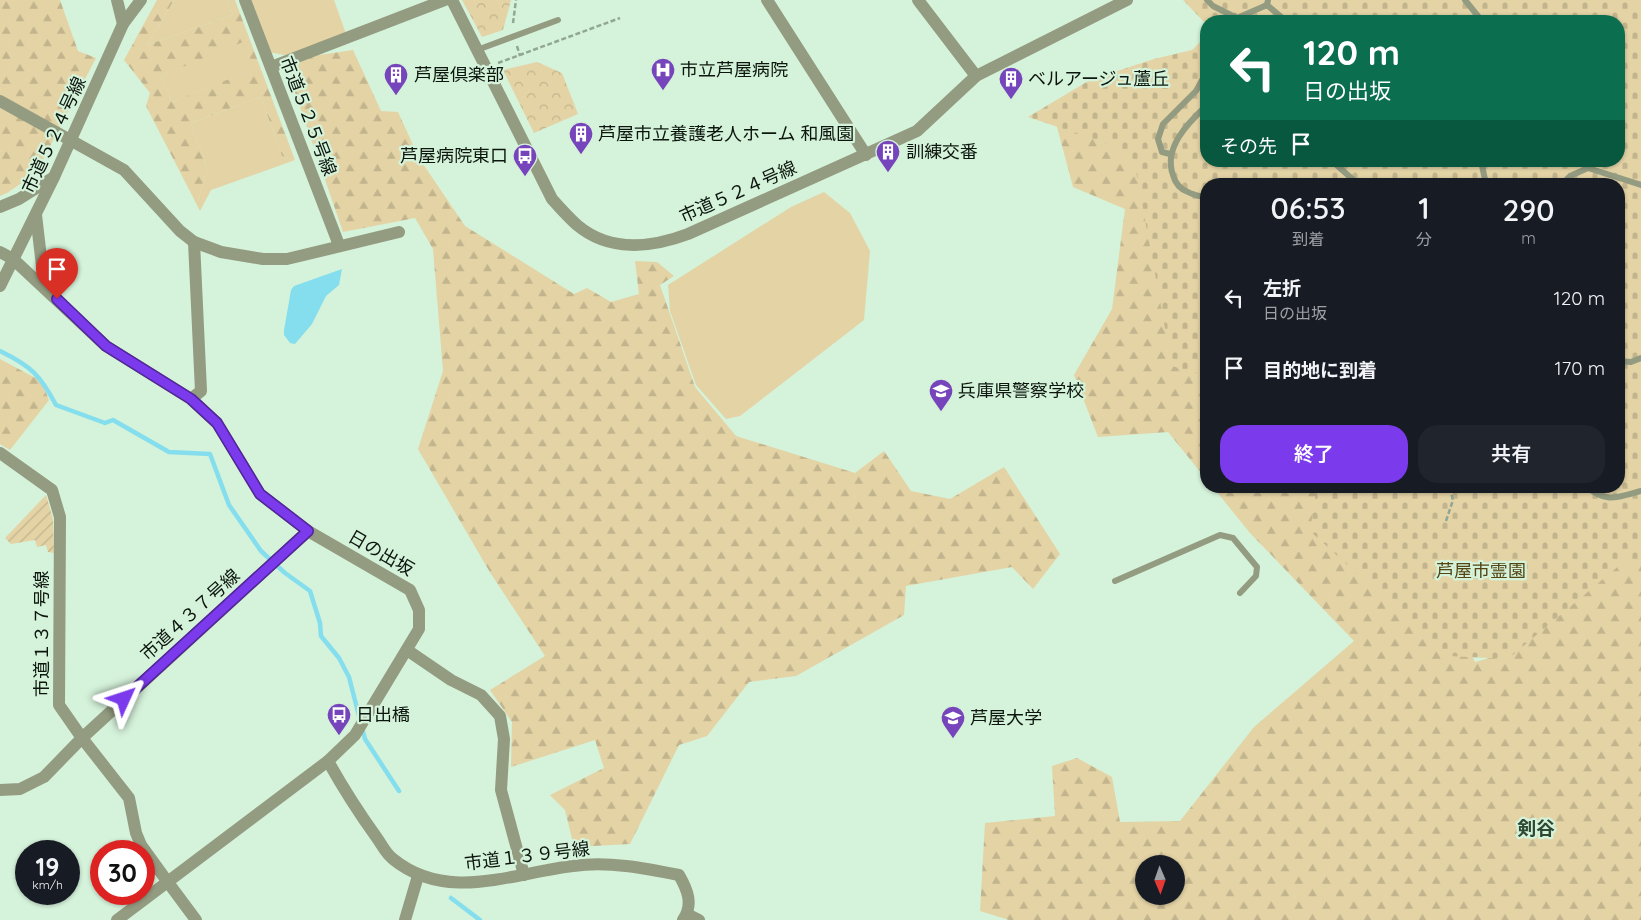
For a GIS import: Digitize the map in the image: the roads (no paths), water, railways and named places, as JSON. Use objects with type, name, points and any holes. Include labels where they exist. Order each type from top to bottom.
[{"type":"street","points":[[118,0],[124,24]]},
{"type":"street","name":"市道５２４号線","points":[[0,286],[36,216],[124,24],[141,0]]},
{"type":"street","name":"市道５２５号線","points":[[245,0],[338,245]]},
{"type":"street","points":[[270,67],[446,0]]},
{"type":"street","name":"市道５２４号線","points":[[452,0],[552,200],[578,226],[607,242],[652,245],[676,238],[866,155],[917,130],[976,76],[1127,0]]},
{"type":"street","points":[[767,0],[866,155]]},
{"type":"street","points":[[918,0],[976,76]]},
{"type":"street","points":[[0,102],[124,170],[180,231],[194,242],[221,252],[263,259],[287,259],[338,245],[399,232]]},
{"type":"street","points":[[0,207],[19,199],[54,177]]},
{"type":"street","points":[[36,216],[42,266],[57,299]]},
{"type":"street","points":[[191,399],[201,391],[194,242]]},
{"type":"street","name":"日の出坂","points":[[0,252],[13,260],[57,299],[106,346],[191,399],[217,423],[260,494],[308,531],[410,590],[418,610],[419,628],[355,735],[328,761],[166,881],[117,920]]},
{"type":"street","name":"市道１３７号線","points":[[0,453],[52,490],[60,517],[59,705],[129,798],[136,833],[141,845],[196,920]]},
{"type":"street","name":"市道４３７号線","points":[[0,790],[20,789],[44,778],[82,738],[308,531]]},
{"type":"street","points":[[407,650],[451,680],[481,695],[500,716],[504,739],[502,790],[524,875]]},
{"type":"street","name":"市道１３９号線","points":[[328,761],[349,800],[391,858],[418,876],[450,883],[488,882],[573,866],[617,865],[679,875],[689,893],[685,917]]},
{"type":"street","points":[[405,920],[418,876]]},
{"type":"street","points":[[685,917],[699,920]]},
{"type":"lane","points":[[1207,0],[1228,15]]},
{"type":"lane","points":[[1465,0],[1477,15]]},
{"type":"lane","points":[[1245,15],[1267,3],[1280,15]]},
{"type":"lane","points":[[477,50],[558,20]]},
{"type":"lane","points":[[1170,154],[1162,152],[1158,139],[1163,124],[1196,91],[1200,84]]},
{"type":"lane","points":[[1200,112],[1188,123],[1170,154],[1172,173],[1177,184],[1187,192],[1200,196]]},
{"type":"lane","points":[[1339,167],[1351,178]]},
{"type":"lane","points":[[1568,178],[1584,167]]},
{"type":"lane","points":[[1592,167],[1622,178]]},
{"type":"lane","points":[[1625,179],[1641,185]]},
{"type":"lane","points":[[1625,362],[1631,362],[1641,358]]},
{"type":"lane","points":[[1594,493],[1611,499],[1641,490]]},
{"type":"lane","points":[[1115,581],[1220,536],[1233,538],[1257,567],[1256,576],[1240,593]]},
{"type":"water","points":[[342,269],[339,285],[326,296],[312,324],[295,344],[290,343],[284,335],[284,330],[291,290],[294,286]]},
{"type":"waterway","points":[[0,351],[34,372],[56,405],[105,423],[113,420],[169,452],[210,454],[229,505],[261,551],[285,573],[310,591],[320,623],[321,636],[339,658],[349,677],[360,720]]},
{"type":"waterway","points":[[362,728],[365,739],[399,791]]},
{"type":"waterway","points":[[451,898],[480,920]]},
{"type":"place","name":"市立芦屋病院","points":[[663,91]]},
{"type":"place","name":"芦屋倶楽部","points":[[396,96]]},
{"type":"place","name":"ベルアージュ蘆丘","points":[[1011,100]]},
{"type":"place","name":"芦屋市立養護老人ホーム 和風園","points":[[581,155]]},
{"type":"place","name":"訓練交番","points":[[888,173]]},
{"type":"place","name":"芦屋病院東口","points":[[525,177]]},
{"type":"place","name":"兵庫県警察学校","points":[[941,412]]},
{"type":"place","name":"日出橋","points":[[339,736]]},
{"type":"place","name":"芦屋大学","points":[[953,739]]},
{"type":"district","name":"剣谷","points":[[1536,828]]},
{"type":"park label","name":"芦屋市霊園","points":[[1481,571]]}]
